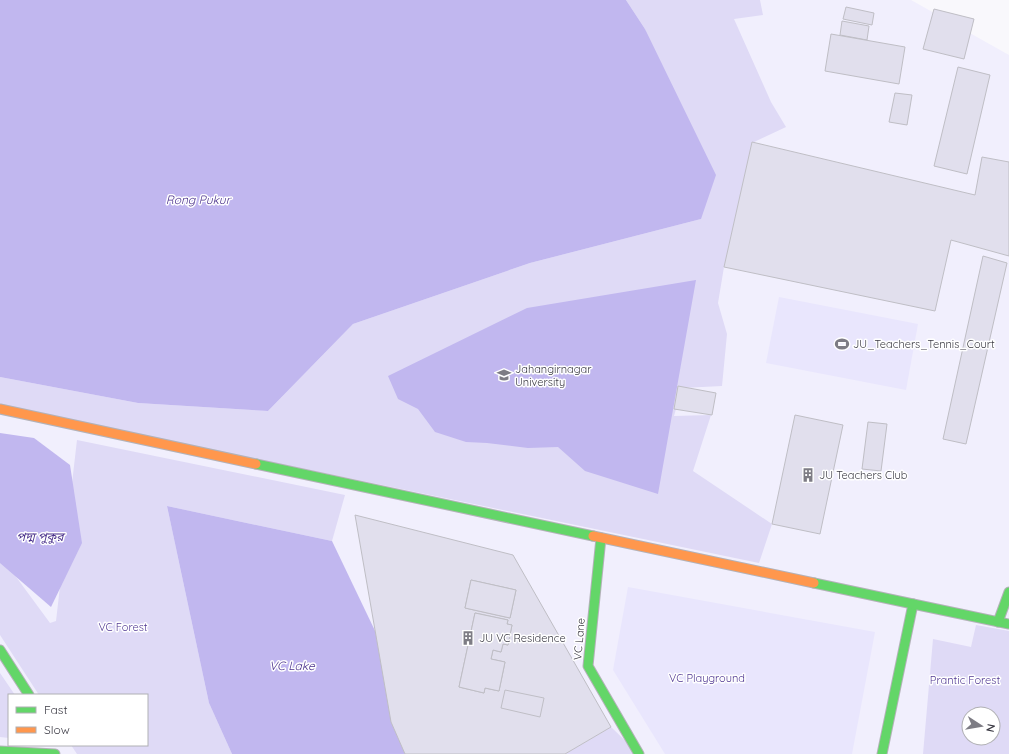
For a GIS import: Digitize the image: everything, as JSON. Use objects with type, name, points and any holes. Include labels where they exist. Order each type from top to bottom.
[{"type":"street","points":[[0,409],[1009,624]]},
{"type":"street","name":"VC Lane","points":[[601,538],[588,666],[639,754]]},
{"type":"street","points":[[998,622],[1009,592]]},
{"type":"street","points":[[882,754],[913,604]]},
{"type":"street","points":[[0,650],[28,694]]},
{"type":"street","points":[[0,751],[55,754]]},
{"type":"shaded area","name":"Jahangirnagar University","points":[[0,0],[911,0],[1009,55],[1009,754],[0,754]]},
{"type":"green space","points":[[626,0],[760,0],[763,15],[734,19],[771,102],[786,127],[752,143],[724,267],[718,303],[727,334],[722,386],[682,388],[674,416],[711,415],[693,471],[772,524],[759,563],[0,406],[0,377],[138,403],[268,411],[353,324],[530,263],[701,219],[645,29]]},
{"type":"green space","name":"JU_Teachers_Tennis_Court","points":[[779,297],[918,324],[906,390],[766,363]]},
{"type":"green space","name":"VC Forest","points":[[77,440],[345,495],[332,541],[167,506],[209,703],[232,754],[77,754],[72,746],[148,746],[148,694],[38,694],[0,635],[0,555],[50,623],[56,621]]},
{"type":"green space","name":"VC Playground","points":[[628,587],[875,632],[852,754],[665,754],[613,670]]},
{"type":"green space","name":"Prantic Forest","points":[[976,625],[1009,631],[1009,754],[923,754],[933,639],[971,647]]},
{"type":"green space","points":[[0,673],[14,694],[8,694],[8,738],[0,737]]},
{"type":"green space","points":[[611,727],[639,754],[565,754]]},
{"type":"water","name":"Rong Pukur","points":[[0,0],[626,0],[645,29],[716,175],[701,219],[530,263],[353,324],[268,411],[138,403],[0,377]]},
{"type":"water","points":[[696,280],[658,494],[585,471],[558,447],[528,448],[466,442],[435,432],[418,409],[398,399],[388,376],[527,308]]},
{"type":"water","name":"পদ্ম পুকুর","points":[[0,433],[34,438],[70,465],[82,543],[51,607],[0,563]]},
{"type":"water","name":"VC Lake","points":[[167,506],[332,541],[434,754],[232,754],[209,703]]},
{"type":"building","points":[[846,7],[874,13],[872,25],[843,19]]},
{"type":"building","points":[[934,9],[974,19],[964,59],[923,49]]},
{"type":"building","points":[[842,21],[869,26],[867,40],[840,35]]},
{"type":"building","points":[[831,34],[905,47],[899,84],[825,71]]},
{"type":"building","points":[[958,67],[990,75],[967,174],[934,166]]},
{"type":"building","points":[[895,93],[912,95],[907,125],[889,122]]},
{"type":"building","points":[[752,142],[975,195],[982,157],[1009,162],[1009,256],[951,240],[935,311],[724,267]]},
{"type":"building","points":[[983,256],[1007,263],[966,444],[943,439]]},
{"type":"building","points":[[678,386],[716,393],[712,415],[674,409]]},
{"type":"building","name":"JU Teachers Club","points":[[795,415],[843,425],[820,534],[772,524]]},
{"type":"building","points":[[868,422],[887,424],[881,471],[862,469]]},
{"type":"building","name":"JU VC Residence","points":[[355,515],[513,555],[611,727],[565,754],[405,754],[391,722]]},
{"type":"building","name":"JU VC Residence","points":[[471,580],[516,590],[510,618],[465,608]]},
{"type":"building","name":"JU VC Residence","points":[[471,580],[516,590],[510,618],[465,608]]},
{"type":"building","name":"JU VC Residence","points":[[475,613],[508,620],[507,624],[512,625],[508,645],[503,644],[501,652],[493,650],[491,659],[505,662],[499,691],[485,688],[484,693],[459,687]]},
{"type":"building","name":"JU VC Residence","points":[[475,613],[508,620],[507,624],[512,625],[508,645],[503,644],[501,652],[493,650],[491,659],[505,662],[499,691],[485,688],[484,693],[459,687]]},
{"type":"building","points":[[505,690],[544,698],[540,717],[501,708]]},
{"type":"traffic: fast","points":[[256,464],[593,536]]},
{"type":"traffic: fast","points":[[601,538],[588,666],[639,754]]},
{"type":"traffic: fast","points":[[814,583],[913,604],[882,754]]},
{"type":"traffic: fast","points":[[998,622],[1009,592]]},
{"type":"traffic: fast","points":[[913,604],[1009,624]]},
{"type":"traffic: fast","points":[[0,650],[28,694]]},
{"type":"traffic: fast","points":[[0,751],[55,754]]},
{"type":"traffic: slow","points":[[0,409],[256,464]]},
{"type":"traffic: slow","points":[[593,536],[814,583]]},
{"type":"place","name":"JU_Teachers_Tennis_Court","points":[[842,344]]},
{"type":"place","name":"Jahangirnagar University","points":[[504,375]]},
{"type":"place","name":"JU Teachers Club","points":[[808,475]]},
{"type":"place","name":"JU VC Residence","points":[[468,638]]}]
